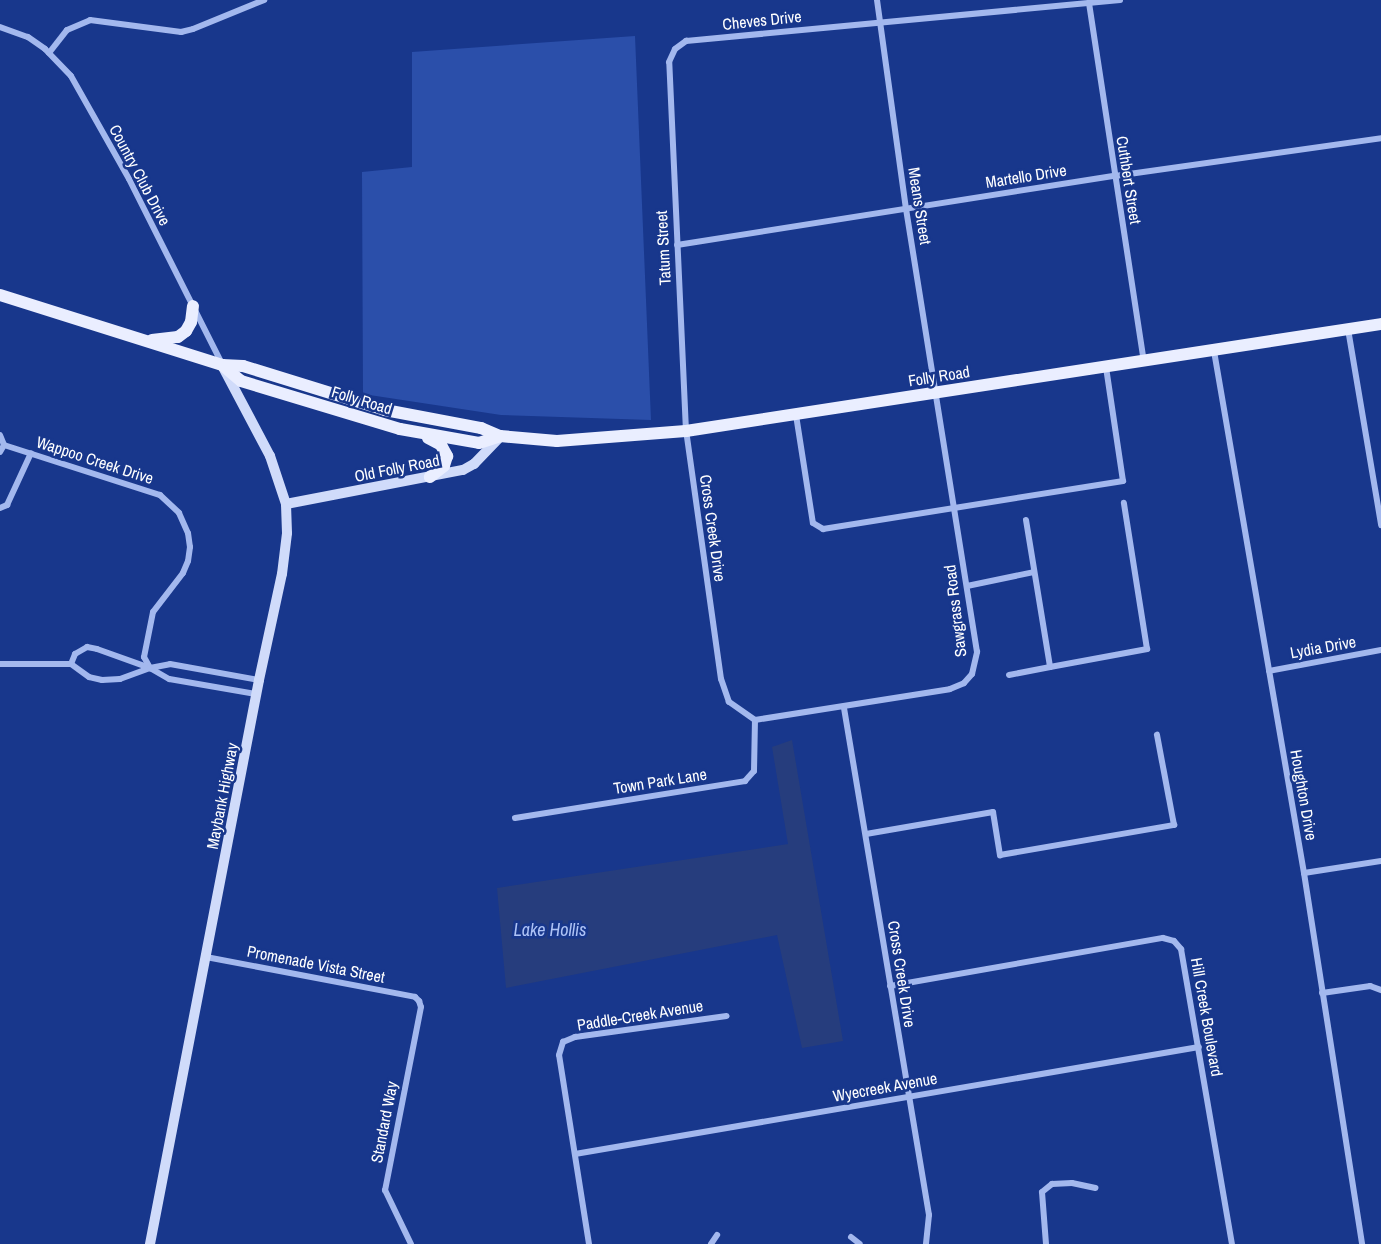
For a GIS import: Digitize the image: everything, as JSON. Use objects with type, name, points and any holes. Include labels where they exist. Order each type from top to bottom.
[{"type":"main road","name":"Folly Road","points":[[0,295],[222,365],[243,366],[385,410],[481,428],[500,436],[557,441],[686,431],[1381,324]]},
{"type":"main road","points":[[142,340],[178,337],[186,331],[191,322],[193,306]]},
{"type":"main road","name":"Folly Road","points":[[222,365],[242,381],[410,431],[479,443],[500,436]]},
{"type":"main road","name":"Maybank Highway","points":[[150,1244],[256,694],[282,574],[287,533],[286,504],[270,456],[222,365]]},
{"type":"main road","points":[[410,431],[434,440],[445,450],[447,456],[444,466],[429,477]]},
{"type":"main road","name":"Old Folly Road","points":[[286,504],[464,470],[474,464],[500,436]]},
{"type":"street","points":[[49,53],[67,30],[90,20],[182,32],[264,0]]},
{"type":"street","name":"Means Street","points":[[877,0],[906,208],[937,393]]},
{"type":"street","name":"Cheves Drive","points":[[669,62],[675,49],[686,41],[1120,0]]},
{"type":"street","name":"Cuthbert Street","points":[[1089,3],[1144,361]]},
{"type":"street","name":"Country Club Drive","points":[[0,27],[28,37],[49,53],[70,76],[129,179],[222,365]]},
{"type":"street","name":"Tatum Street","points":[[669,62],[686,431]]},
{"type":"street","name":"Martello Drive","points":[[677,245],[1115,176],[1381,138]]},
{"type":"street","points":[[1348,328],[1381,525]]},
{"type":"street","name":"Houghton Drive","points":[[1214,351],[1305,873],[1362,1244]]},
{"type":"street","points":[[796,415],[813,523],[823,529],[1123,481],[1106,366]]},
{"type":"street","name":"Sawgrass Road","points":[[755,720],[844,708],[950,689],[964,683],[972,674],[977,652],[937,393]]},
{"type":"street","name":"Cross Creek Drive","points":[[686,431],[721,679],[729,702],[755,720]]},
{"type":"street","points":[[0,435],[4,445],[0,452]]},
{"type":"street","name":"Wappoo Creek Drive","points":[[4,445],[160,495],[179,513],[188,533],[190,547],[188,561],[183,573],[153,612],[144,657],[150,668]]},
{"type":"street","points":[[0,508],[7,505],[31,453]]},
{"type":"street","points":[[1009,675],[1147,649],[1124,504]]},
{"type":"street","points":[[1026,520],[1050,668]]},
{"type":"street","points":[[967,586],[1034,572]]},
{"type":"street","points":[[71,664],[75,654],[87,646],[150,668],[169,679],[256,694]]},
{"type":"street","name":"Lydia Drive","points":[[1269,670],[1381,651]]},
{"type":"street","points":[[0,664],[71,664],[88,677],[102,680],[120,679],[150,668],[170,664],[259,680]]},
{"type":"street","name":"Cross Creek Drive","points":[[844,708],[929,1215],[926,1244]]},
{"type":"street","name":"Town Park Lane","points":[[515,818],[745,781],[754,771],[755,720]]},
{"type":"street","points":[[866,834],[993,812],[1000,855],[1174,825],[1157,735]]},
{"type":"street","points":[[1305,873],[1381,861]]},
{"type":"street","name":"Hill Creek Boulevard","points":[[890,986],[1163,938],[1174,941],[1182,949],[1232,1244]]},
{"type":"street","name":"Promenade Vista Street","points":[[206,957],[415,997],[419,1001]]},
{"type":"street","points":[[1322,993],[1370,986],[1381,990]]},
{"type":"street","name":"Standard Way","points":[[411,1244],[385,1190],[421,1007],[419,1001]]},
{"type":"street","name":"Paddle-Creek Avenue","points":[[575,1154],[559,1055],[563,1042],[575,1037],[727,1016]]},
{"type":"street","name":"Wyecreek Avenue","points":[[575,1154],[1199,1047]]},
{"type":"street","points":[[575,1154],[589,1244]]},
{"type":"street","points":[[1047,1244],[1042,1192],[1052,1184],[1072,1183],[1095,1188]]},
{"type":"street","points":[[711,1244],[717,1235]]},
{"type":"street","points":[[851,1237],[860,1244]]},
{"type":"shaded area","points":[[635,36],[651,420],[501,415],[363,394],[362,172],[412,167],[412,52]]},
{"type":"water","name":"Lake Hollis","points":[[792,740],[843,1041],[802,1048],[777,935],[506,988],[497,888],[788,844],[772,747]]}]
